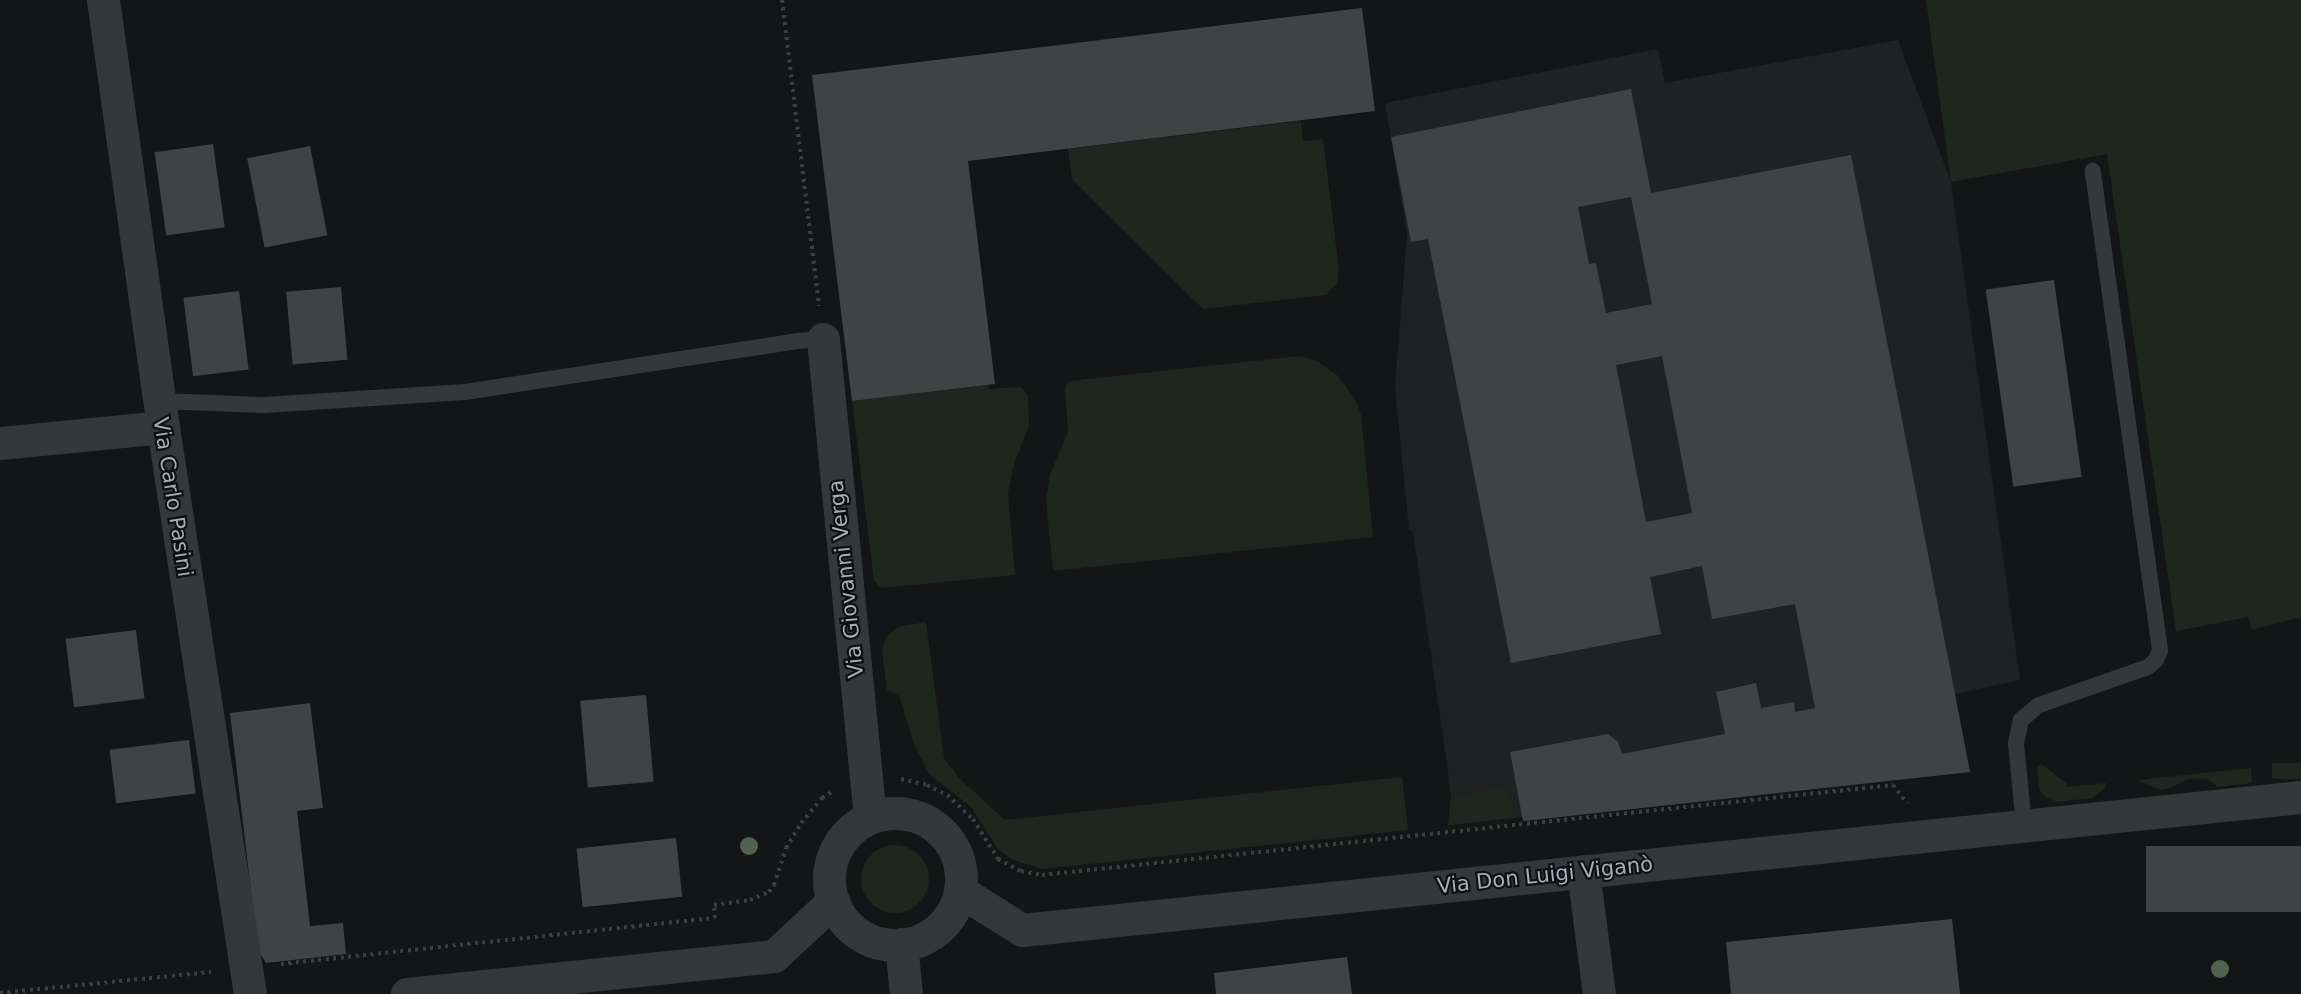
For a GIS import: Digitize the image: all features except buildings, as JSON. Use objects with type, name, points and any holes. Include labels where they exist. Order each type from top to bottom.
[{"type":"street","name":"Via Carlo Pasini","points":[[103,0],[161,414],[248,981]]},
{"type":"street","name":"Via Giovanni Verga","points":[[823,339],[870,818]]},
{"type":"street","points":[[0,444],[161,414]]},
{"type":"street","name":"Via Don Luigi Viganò","points":[[960,891],[1022,930],[2301,796]]},
{"type":"street","points":[[884,814],[912,815],[937,827],[954,849],[959,862],[960,891],[956,904],[940,927],[915,941],[886,944],[859,934],[848,925],[833,901],[830,872],[835,851],[847,833],[870,818],[884,814]]},
{"type":"street","points":[[1583,871],[1599,994]]},
{"type":"street","points":[[407,994],[774,956],[833,901]]},
{"type":"street","points":[[901,944],[906,994]]},
{"type":"lane","points":[[2024,825],[2016,743],[2021,720],[2039,705],[2148,667],[2156,660],[2160,650],[2092,171]]},
{"type":"lane","points":[[161,414],[465,392],[796,341],[823,339]]},
{"type":"path","points":[[782,0],[823,339]]},
{"type":"path","points":[[0,993],[248,981],[715,918],[714,905],[750,900],[768,892],[774,885],[786,848],[811,810],[834,790],[866,780],[900,778],[937,789],[966,810],[998,859],[1021,871],[1042,875],[1893,785],[1909,806],[1915,805]]},
{"type":"shaded area","points":[[1926,0],[2301,0],[2301,617],[2251,630],[2249,617],[2176,631],[2107,154],[1951,182]]},
{"type":"shaded area","points":[[1898,40],[1951,182],[2020,680],[1955,694],[1970,772],[1523,821],[1522,817],[1448,825],[1451,797],[1448,771],[1413,532],[1409,530],[1395,387],[1407,234],[1385,103],[1658,49],[1665,83]]},
{"type":"shaded area","points":[[1301,121],[1303,141],[1323,139],[1339,270],[1337,283],[1326,295],[1203,309],[1072,179],[1068,149]]},
{"type":"shaded area","points":[[1300,356],[1317,361],[1337,375],[1355,399],[1361,415],[1373,537],[1053,571],[1046,501],[1050,475],[1068,431],[1065,388],[1069,381]]},
{"type":"shaded area","points":[[988,385],[989,389],[1021,387],[1028,395],[1029,425],[1014,464],[1008,493],[1015,575],[881,588],[874,581],[852,401]]},
{"type":"shaded area","points":[[926,622],[944,758],[959,778],[1005,820],[1402,777],[1408,830],[1043,869],[1013,860],[998,849],[971,807],[929,774],[914,744],[899,696],[887,690],[882,651],[886,637],[898,627]]},
{"type":"shaded area","points":[[2272,763],[2301,763],[2301,779],[2272,779]]},
{"type":"shaded area","points":[[2041,764],[2066,783],[2067,787],[2106,783],[2106,787],[2093,798],[2056,802],[2045,797],[2039,789],[2037,766]]},
{"type":"shaded area","points":[[2251,768],[2252,783],[2218,787],[2208,779],[2200,778],[2185,780],[2171,788],[2161,790],[2137,780]]},
{"type":"shaded area","points":[[1502,786],[1522,817],[1448,825],[1451,797]]},
{"type":"shaded area","points":[[902,845],[914,851],[923,860],[929,872],[927,892],[919,903],[902,913],[888,913],[871,903],[863,892],[861,872],[871,855],[882,847]]}]
